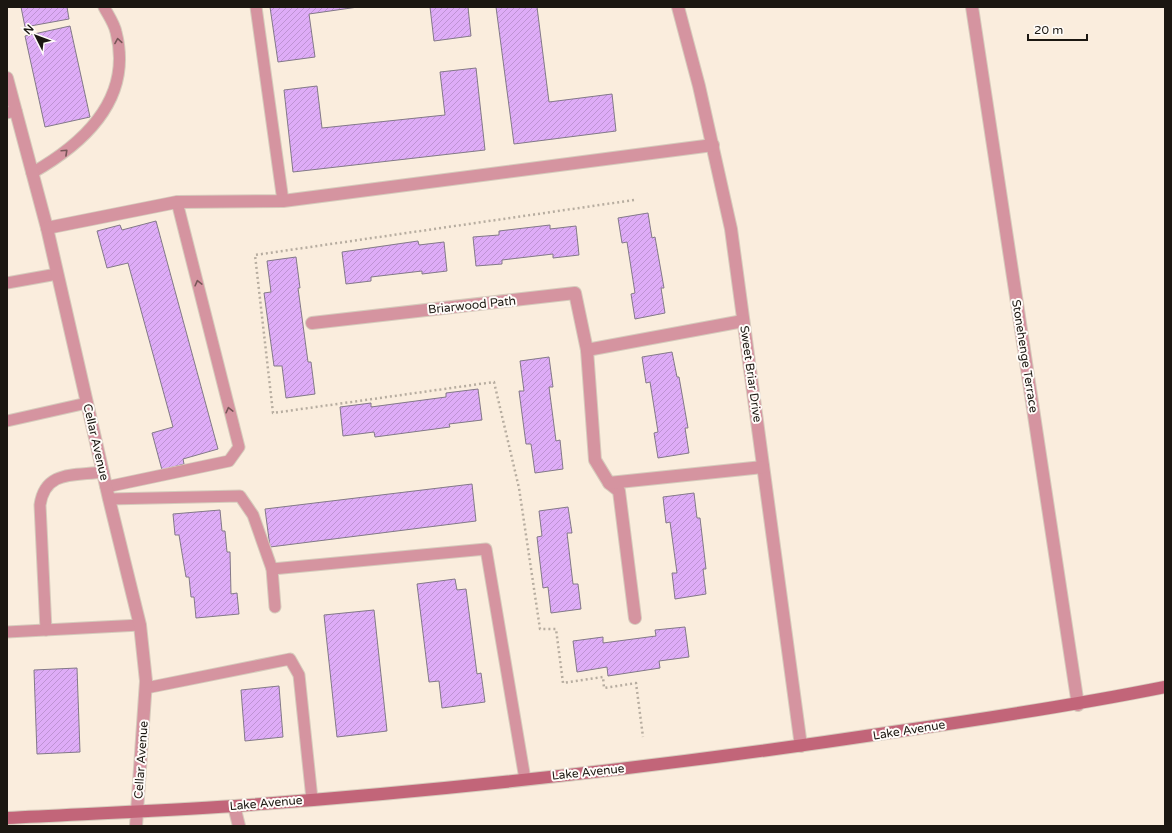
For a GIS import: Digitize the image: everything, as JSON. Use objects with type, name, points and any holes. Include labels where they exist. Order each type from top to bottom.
[{"type":"main road","name":"Lake Avenue","points":[[7,818],[234,806],[525,779],[689,761],[1078,705],[1165,687]]},
{"type":"street","name":"Sweet Briar Drive","points":[[678,7],[713,145],[731,229],[801,746]]},
{"type":"street","name":"Stonehenge Terrace","points":[[972,7],[1078,705]]},
{"type":"street","name":"Cellar Avenue","points":[[7,78],[11,112],[32,173],[47,228],[102,472],[140,625],[146,688],[136,826]]},
{"type":"street","points":[[47,228],[177,202],[283,201],[713,145]]},
{"type":"street","name":"Briarwood Path","points":[[312,323],[575,293],[587,350],[595,460],[609,483],[619,490],[635,618]]},
{"type":"street","points":[[587,350],[743,321]]},
{"type":"street","points":[[609,483],[763,467]]},
{"type":"street","points":[[234,806],[240,826]]},
{"type":"lane","points":[[32,173],[57,159],[81,137],[102,114],[115,92],[120,58],[116,30],[104,7]]},
{"type":"lane","points":[[256,7],[283,201]]},
{"type":"lane","points":[[106,487],[229,462],[238,447],[177,202]]},
{"type":"lane","points":[[7,283],[57,274]]},
{"type":"lane","points":[[7,421],[87,403]]},
{"type":"lane","points":[[46,630],[40,505],[41,496],[52,480],[60,477],[102,472]]},
{"type":"lane","points":[[109,499],[240,496],[253,515],[272,569],[275,607]]},
{"type":"lane","points":[[272,569],[486,549],[525,779]]},
{"type":"lane","points":[[7,632],[140,625]]},
{"type":"lane","points":[[146,688],[290,659],[299,675],[312,799]]},
{"type":"path","points":[[634,200],[255,255],[273,413],[494,382],[519,488],[540,629],[556,629],[563,683],[603,677],[604,688],[636,683],[643,737]]},
{"type":"building","points":[[21,7],[67,7],[69,19],[25,27]]},
{"type":"building","points":[[270,7],[358,7],[309,14],[315,57],[278,62]]},
{"type":"building","points":[[430,7],[468,7],[471,36],[434,41]]},
{"type":"building","points":[[496,7],[537,7],[549,102],[612,94],[616,131],[514,144]]},
{"type":"building","points":[[70,26],[90,117],[45,127],[25,36]]},
{"type":"building","points":[[476,68],[485,150],[293,172],[284,90],[317,86],[322,128],[445,115],[440,72]]},
{"type":"building","points":[[648,213],[652,238],[655,237],[664,288],[661,288],[665,313],[635,319],[631,294],[635,293],[627,242],[622,243],[618,218]]},
{"type":"building","points":[[156,221],[218,449],[183,459],[184,464],[162,470],[152,433],[173,427],[128,263],[107,268],[97,231],[120,225],[122,230]]},
{"type":"building","points":[[550,225],[550,229],[576,226],[579,255],[553,258],[553,254],[502,260],[502,264],[476,266],[473,237],[499,235],[499,231]]},
{"type":"building","points":[[418,241],[419,245],[444,242],[447,271],[422,274],[422,271],[371,277],[371,281],[346,284],[342,252]]},
{"type":"building","points":[[296,257],[300,288],[298,288],[308,362],[311,362],[315,394],[286,398],[282,366],[274,366],[264,293],[271,292],[267,261]]},
{"type":"building","points":[[672,352],[677,377],[679,377],[688,428],[685,428],[689,453],[658,458],[654,433],[658,432],[650,382],[646,383],[642,357]]},
{"type":"building","points":[[549,357],[553,387],[549,387],[556,441],[560,440],[563,469],[535,473],[531,444],[526,444],[519,391],[524,391],[520,361]]},
{"type":"building","points":[[478,389],[482,420],[449,424],[450,427],[375,437],[374,432],[343,436],[340,407],[371,403],[371,407],[446,397],[446,393]]},
{"type":"building","points":[[472,484],[476,521],[270,547],[265,509]]},
{"type":"building","points":[[694,493],[697,518],[700,518],[706,569],[703,569],[706,594],[675,599],[672,573],[677,573],[670,522],[666,523],[663,497]]},
{"type":"building","points":[[568,507],[572,533],[567,533],[573,584],[578,584],[581,609],[551,613],[548,587],[543,588],[537,537],[542,536],[539,511]]},
{"type":"building","points":[[220,510],[222,531],[225,531],[227,552],[230,552],[231,594],[237,593],[239,614],[196,618],[194,597],[191,597],[189,577],[186,577],[179,535],[175,535],[173,514]]},
{"type":"building","points":[[455,579],[457,590],[466,589],[477,674],[481,673],[485,702],[442,708],[439,681],[429,682],[417,584]]},
{"type":"building","points":[[374,610],[387,731],[337,737],[324,615]]},
{"type":"building","points":[[685,627],[689,657],[659,661],[660,668],[608,676],[607,667],[577,672],[573,641],[603,637],[603,643],[656,636],[655,630]]},
{"type":"building","points":[[77,668],[80,752],[37,754],[34,670]]},
{"type":"building","points":[[279,686],[283,737],[245,741],[241,690]]}]
